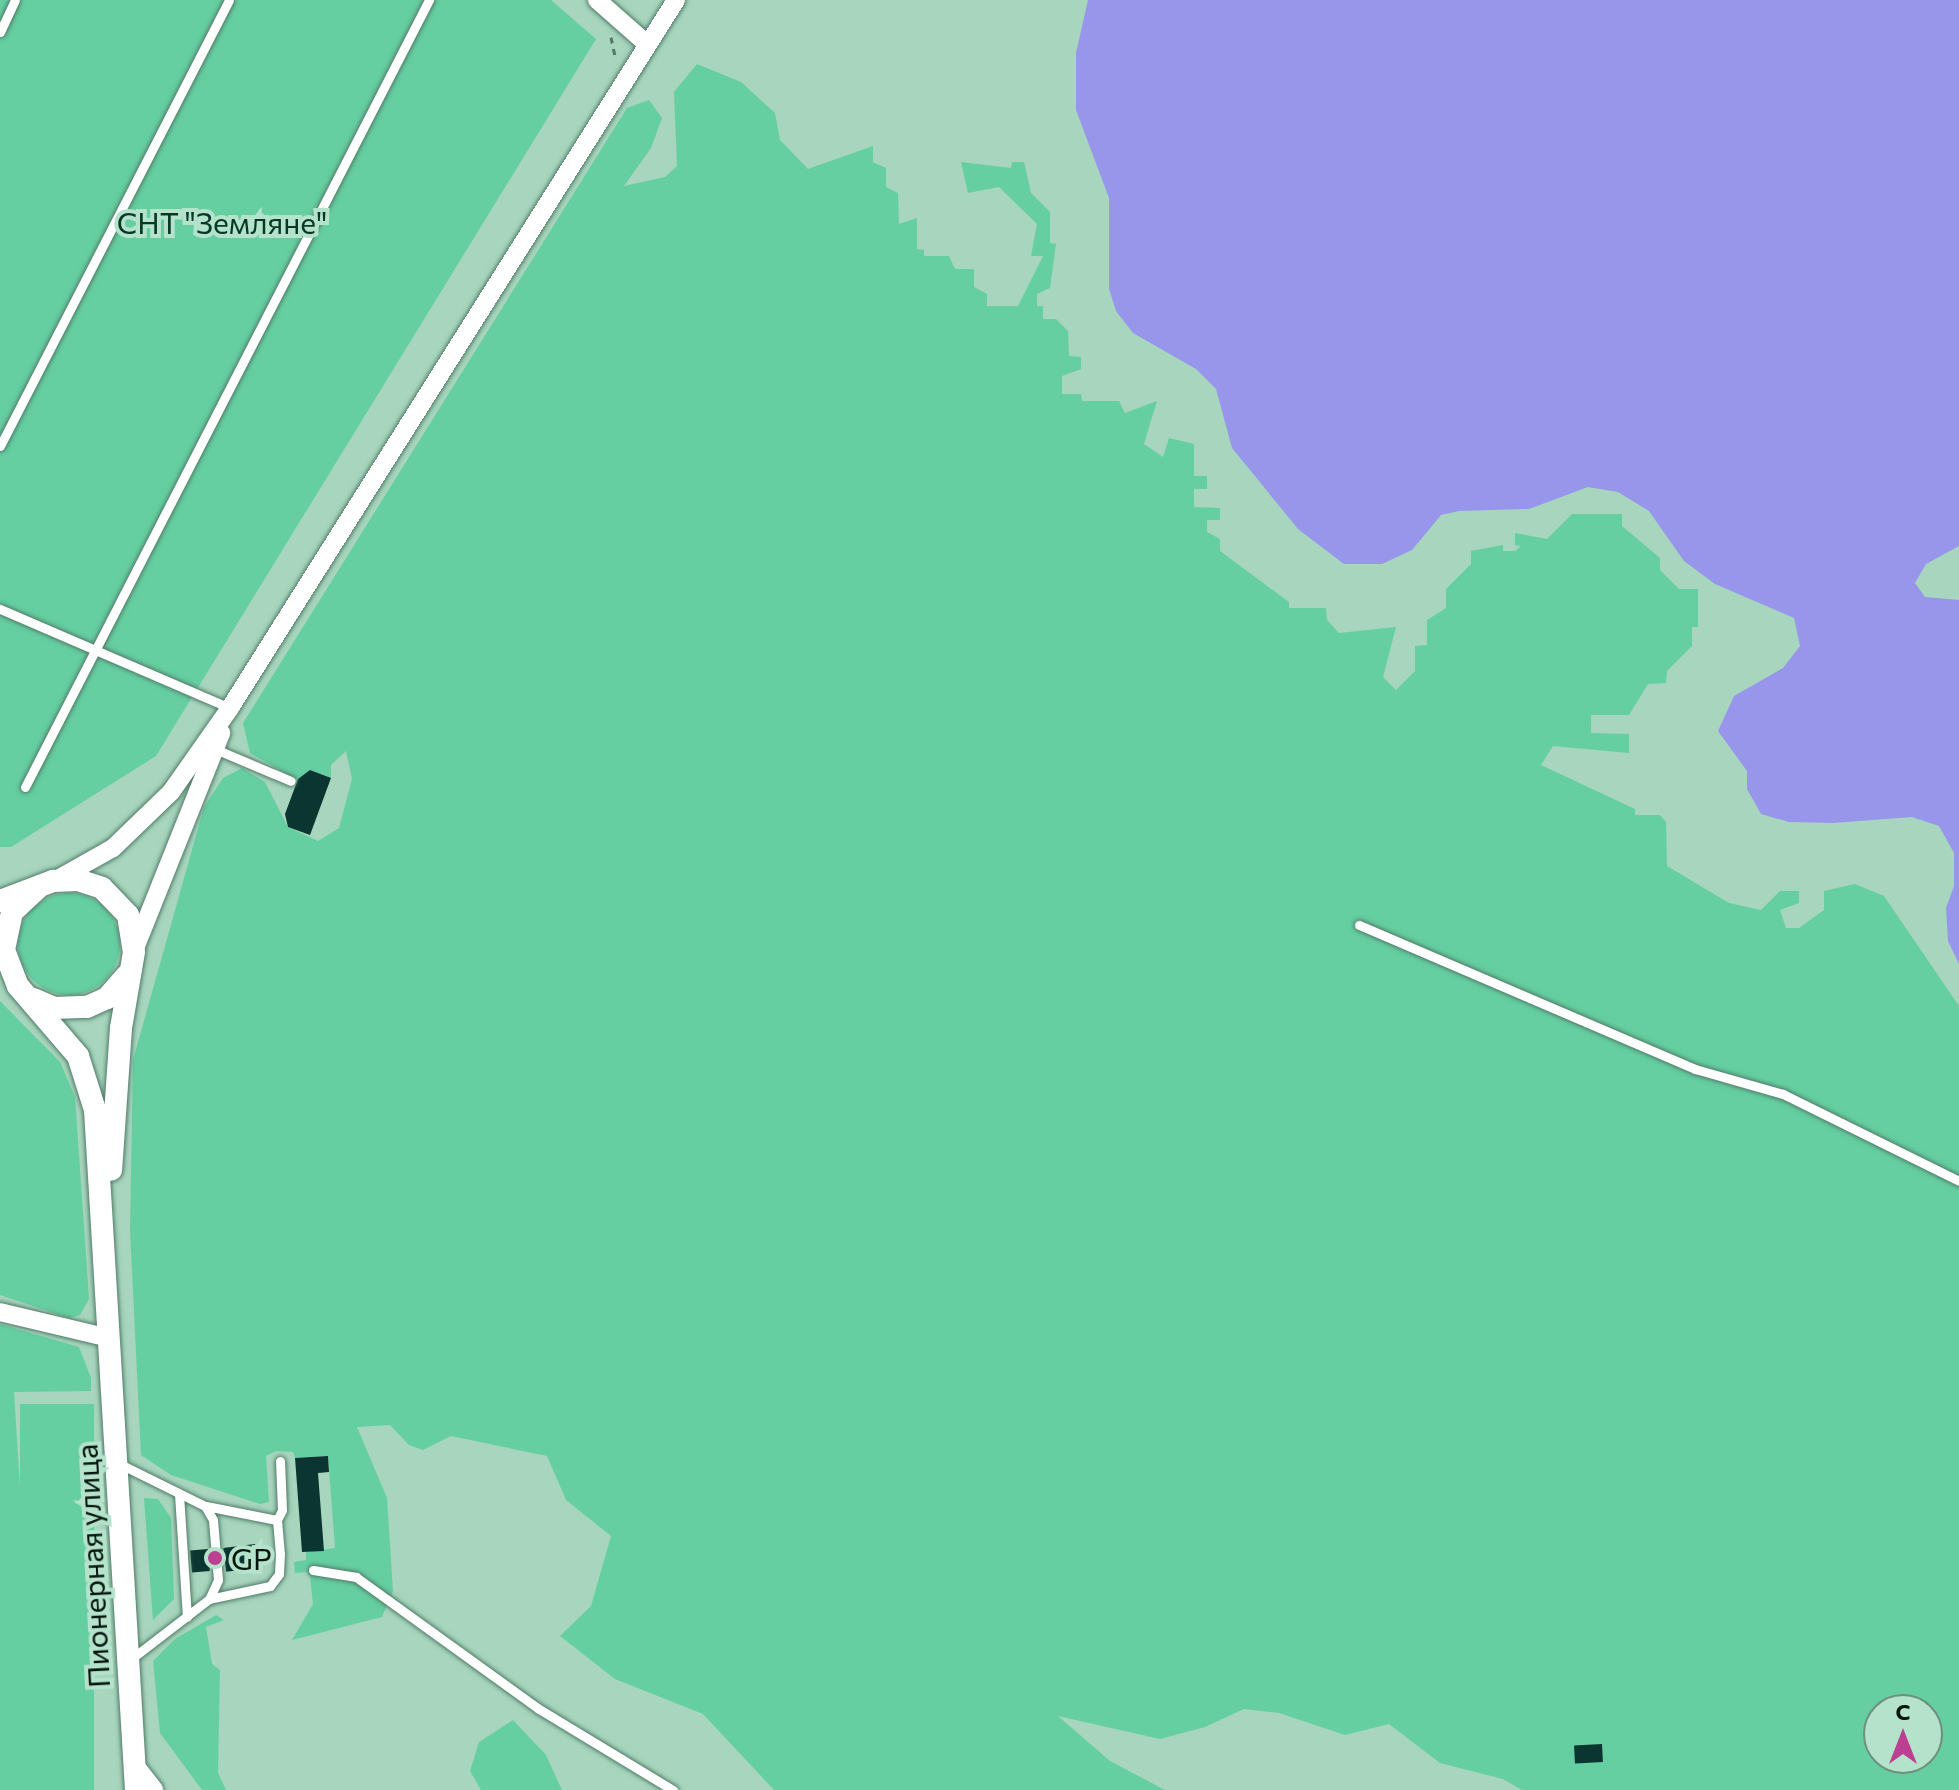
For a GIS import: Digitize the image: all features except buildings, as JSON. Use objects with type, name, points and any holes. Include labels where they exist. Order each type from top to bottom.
[{"type":"street","points":[[597,0],[647,44]]},
{"type":"street","points":[[106,1255],[91,1090],[67,1040],[15,985],[6,963],[4,937],[12,912],[47,883],[134,832],[171,792],[230,708],[676,0]]},
{"type":"street","points":[[15,985],[54,1008],[87,1007],[115,991],[133,957],[230,708]]},
{"type":"street","points":[[0,901],[47,883],[91,883],[112,896],[128,915],[133,957],[117,1066],[106,1255]]},
{"type":"street","name":"Пионерная улица","points":[[106,1255],[136,1790]]},
{"type":"street","points":[[0,1312],[109,1338]]},
{"type":"street","points":[[134,1764],[154,1790]]},
{"type":"lane","points":[[0,32],[15,0]]},
{"type":"lane","points":[[0,446],[229,0]]},
{"type":"lane","points":[[25,787],[429,0]]},
{"type":"lane","points":[[0,609],[230,708]]},
{"type":"lane","points":[[215,749],[291,781]]},
{"type":"lane","points":[[1359,925],[1695,1069],[1783,1094],[1959,1181]]},
{"type":"lane","points":[[209,1599],[270,1586],[279,1574],[277,1520],[282,1510],[280,1461]]},
{"type":"lane","points":[[117,1462],[205,1506],[277,1520]]},
{"type":"lane","points":[[179,1494],[187,1617]]},
{"type":"lane","points":[[128,1661],[209,1599],[218,1580],[213,1520],[205,1506]]},
{"type":"lane","points":[[313,1570],[356,1577],[539,1709],[673,1790]]},
{"type":"path","points":[[607,29],[616,49],[616,64]]},
{"type":"green space","name":"СНТ \"Земляне\"","points":[[0,0],[551,0],[596,39],[156,756],[11,847],[0,847]]},
{"type":"green space","points":[[697,64],[741,82],[775,113],[780,140],[808,169],[873,146],[873,162],[886,168],[886,187],[898,193],[899,224],[917,218],[917,249],[924,250],[924,256],[949,256],[955,269],[974,269],[974,287],[987,294],[987,306],[1018,306],[1043,256],[1031,256],[1037,224],[999,187],[968,193],[961,162],[1011,168],[1012,162],[1024,162],[1031,193],[1050,212],[1050,243],[1056,244],[1050,288],[1037,294],[1037,306],[1043,306],[1043,319],[1056,319],[1068,331],[1069,356],[1081,357],[1081,369],[1062,376],[1062,394],[1081,394],[1082,401],[1119,401],[1125,413],[1157,401],[1144,444],[1163,457],[1169,438],[1194,444],[1194,476],[1207,476],[1207,489],[1194,489],[1194,507],[1220,508],[1220,520],[1207,520],[1207,532],[1220,539],[1220,551],[1289,602],[1289,608],[1326,608],[1327,620],[1339,633],[1396,627],[1383,677],[1396,690],[1415,671],[1415,646],[1427,645],[1427,620],[1446,608],[1446,589],[1471,564],[1471,551],[1503,545],[1503,551],[1515,551],[1521,546],[1515,545],[1515,533],[1547,539],[1572,514],[1622,514],[1622,526],[1660,558],[1660,570],[1679,589],[1698,589],[1698,627],[1692,627],[1692,646],[1667,671],[1666,683],[1648,684],[1629,715],[1591,715],[1591,733],[1629,734],[1629,753],[1553,746],[1541,765],[1635,809],[1635,815],[1660,815],[1666,822],[1667,866],[1729,903],[1761,910],[1780,891],[1799,891],[1799,903],[1780,910],[1786,928],[1799,928],[1824,910],[1824,891],[1855,884],[1884,896],[1959,1006],[1959,1790],[1522,1790],[1503,1779],[1440,1763],[1389,1724],[1345,1735],[1279,1713],[1244,1709],[1205,1727],[1160,1739],[1058,1716],[1110,1761],[1165,1790],[774,1790],[703,1714],[615,1679],[560,1636],[591,1606],[611,1536],[566,1500],[547,1456],[451,1436],[423,1450],[409,1445],[390,1425],[357,1427],[387,1498],[393,1591],[382,1617],[292,1640],[313,1604],[310,1577],[307,1572],[295,1573],[294,1562],[306,1560],[306,1552],[335,1548],[328,1456],[295,1458],[293,1452],[276,1451],[266,1456],[269,1502],[260,1504],[171,1475],[141,1455],[130,1230],[133,1060],[204,807],[223,778],[242,768],[265,782],[288,827],[318,841],[339,828],[352,779],[346,751],[331,765],[331,778],[310,770],[298,780],[250,753],[243,723],[627,108],[649,100],[662,118],[651,148],[624,186],[665,177],[677,166],[674,92]]},
{"type":"green space","points":[[69,893],[89,897],[105,908],[116,924],[120,944],[116,964],[105,980],[89,991],[69,995],[49,991],[33,980],[22,964],[18,944],[22,924],[33,908],[49,897]]},
{"type":"green space","points":[[0,1001],[60,1062],[75,1097],[89,1299],[80,1315],[69,1318],[0,1295]]},
{"type":"green space","points":[[0,1324],[79,1347],[91,1378],[91,1391],[14,1392],[39,1790],[0,1790]]},
{"type":"green space","points":[[20,1404],[94,1404],[94,1790],[20,1790]]},
{"type":"green space","points":[[144,1498],[158,1499],[171,1518],[174,1599],[153,1620]]},
{"type":"green space","points":[[216,1615],[224,1620],[206,1627],[212,1664],[220,1670],[218,1773],[226,1790],[202,1790],[160,1733],[153,1661],[175,1639]]},
{"type":"green space","points":[[513,1720],[546,1755],[562,1790],[481,1790],[470,1771],[479,1742]]},
{"type":"shaded area","points":[[1088,0],[1959,0],[1959,546],[1926,564],[1915,583],[1925,597],[1959,600],[1959,964],[1948,941],[1946,908],[1954,886],[1954,853],[1939,826],[1912,817],[1833,823],[1789,822],[1761,814],[1747,789],[1747,771],[1718,731],[1734,696],[1783,668],[1800,646],[1794,618],[1715,584],[1684,561],[1649,511],[1618,492],[1588,487],[1529,509],[1459,511],[1441,515],[1412,550],[1382,564],[1344,564],[1298,529],[1232,448],[1216,389],[1196,369],[1133,333],[1116,311],[1109,289],[1109,198],[1076,110],[1076,53]]},
{"type":"place","name":"GP","points":[[215,1558]]}]
